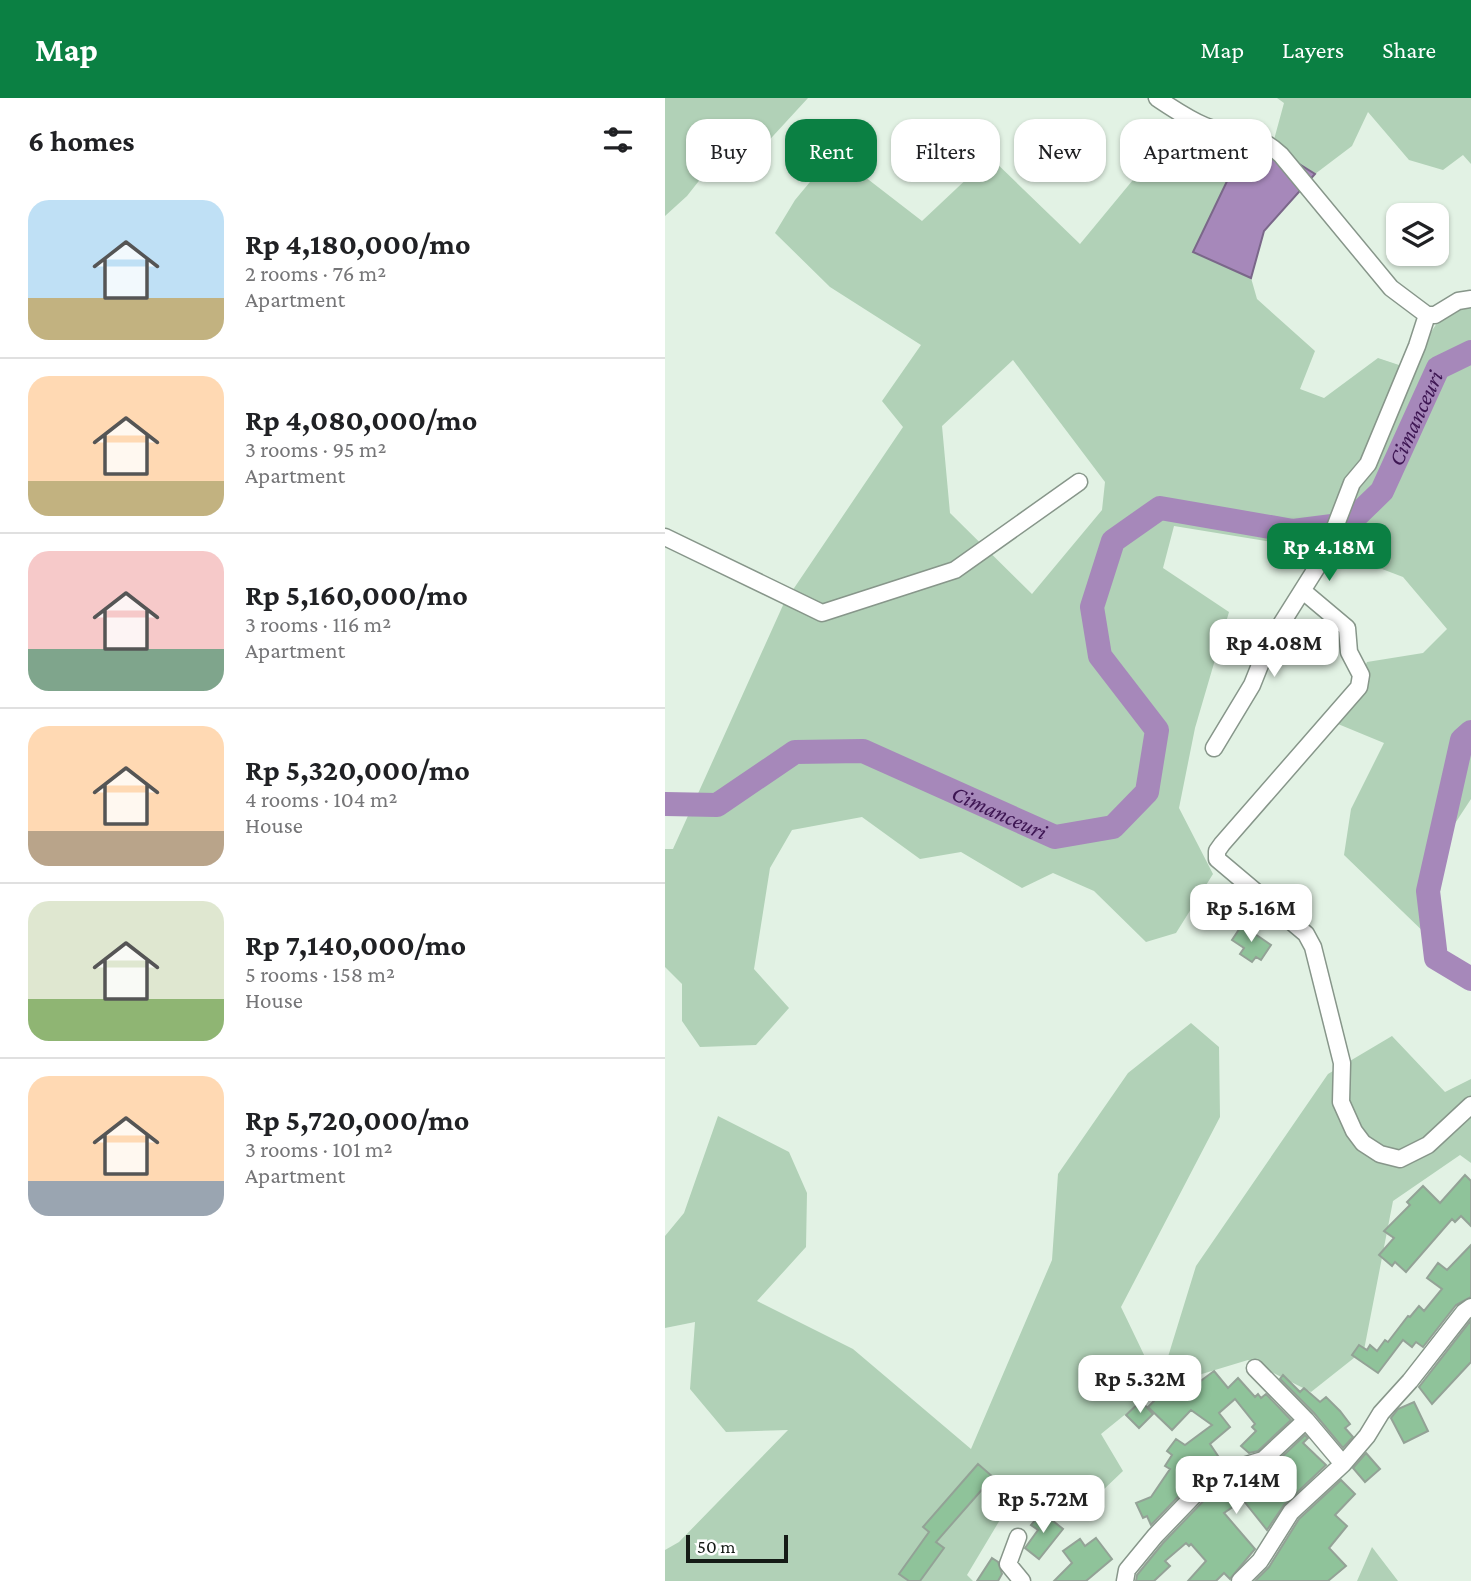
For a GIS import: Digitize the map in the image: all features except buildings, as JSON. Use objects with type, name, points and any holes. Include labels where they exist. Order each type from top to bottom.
[{"type":"street","points":[[1157,98],[1207,127],[1254,136],[1268,143],[1281,155],[1391,288],[1427,315],[1435,315],[1458,301],[1471,299]]},
{"type":"street","points":[[1214,748],[1252,685],[1268,645],[1324,556],[1352,484],[1368,464],[1417,346],[1427,315]]},
{"type":"street","points":[[665,537],[822,613],[955,570],[1079,482]]},
{"type":"street","points":[[1303,591],[1347,628],[1349,652],[1361,675],[1359,687],[1221,844],[1217,859],[1306,934],[1313,947],[1342,1063],[1341,1102],[1354,1131],[1363,1143],[1380,1154],[1400,1159],[1428,1145],[1471,1105]]},
{"type":"street","points":[[1240,1581],[1260,1561],[1291,1512],[1343,1464],[1367,1436],[1381,1413],[1471,1307]]},
{"type":"street","points":[[1255,1368],[1306,1420],[1343,1464]]},
{"type":"street","points":[[1125,1581],[1127,1570],[1155,1536],[1207,1482],[1236,1468],[1263,1460],[1306,1420]]},
{"type":"street","points":[[1018,1537],[1008,1564],[1022,1581]]},
{"type":"green space","points":[[665,98],[808,98],[789,119],[785,119],[785,123],[771,138],[771,119],[686,119],[686,182],[698,182],[665,216]]},
{"type":"green space","points":[[1277,98],[1471,98],[1471,164],[1463,155],[1443,170],[1409,160],[1368,112],[1352,146],[1315,174],[1272,147],[1284,103]]},
{"type":"green space","points":[[1000,167],[1080,244],[1131,182],[1246,182],[1194,251],[1251,278],[1257,299],[1315,351],[1300,389],[1324,398],[1378,358],[1408,368],[1444,312],[1471,305],[1471,799],[1450,831],[1432,940],[1344,855],[1351,809],[1384,743],[1338,724],[1367,662],[1423,653],[1447,629],[1403,577],[1340,553],[1174,526],[1163,568],[1229,612],[1195,728],[1179,808],[1213,874],[1176,933],[1146,942],[1094,891],[1053,873],[1022,888],[961,852],[920,859],[862,817],[792,830],[770,868],[754,969],[789,1008],[756,1045],[700,1047],[682,1021],[682,984],[665,967],[665,849],[673,849],[784,603],[903,427],[882,401],[921,345],[830,287],[775,233],[795,200],[810,182],[872,182],[922,221],[963,182],[1000,182]],"holes":[[[1013,360],[1105,482],[1102,510],[1032,594],[950,513],[942,426]]]},
{"type":"green space","points":[[1191,1023],[1219,1047],[1220,1117],[1121,1307],[1159,1386],[1196,1266],[1328,1074],[1392,1036],[1445,1092],[1471,1079],[1471,1163],[1460,1155],[1393,1201],[1364,1350],[1311,1392],[1248,1360],[1159,1387],[1101,1434],[1123,1471],[1079,1513],[1016,1493],[967,1575],[973,1581],[665,1581],[665,1550],[679,1542],[788,1430],[726,1432],[690,1389],[695,1322],[665,1328],[665,1236],[684,1213],[718,1116],[789,1152],[807,1193],[806,1247],[757,1301],[853,1349],[971,1449],[1052,1260],[1058,1174],[1128,1073]]},
{"type":"green space","points":[[1372,1547],[1398,1581],[1357,1581]]},
{"type":"shaded area","points":[[1272,147],[1315,174],[1264,231],[1251,278],[1193,252],[1227,182],[1272,182]]},
{"type":"waterway","name":"Cimanceuri","points":[[665,804],[717,805],[795,752],[863,751],[1055,837],[1113,827],[1147,792],[1157,730],[1100,656],[1092,607],[1113,541],[1160,508],[1293,531],[1348,524],[1382,491],[1438,368],[1471,352]]},
{"type":"waterway","name":"Cimanceuri","points":[[1471,732],[1462,740],[1428,891],[1436,958],[1471,979]]}]
